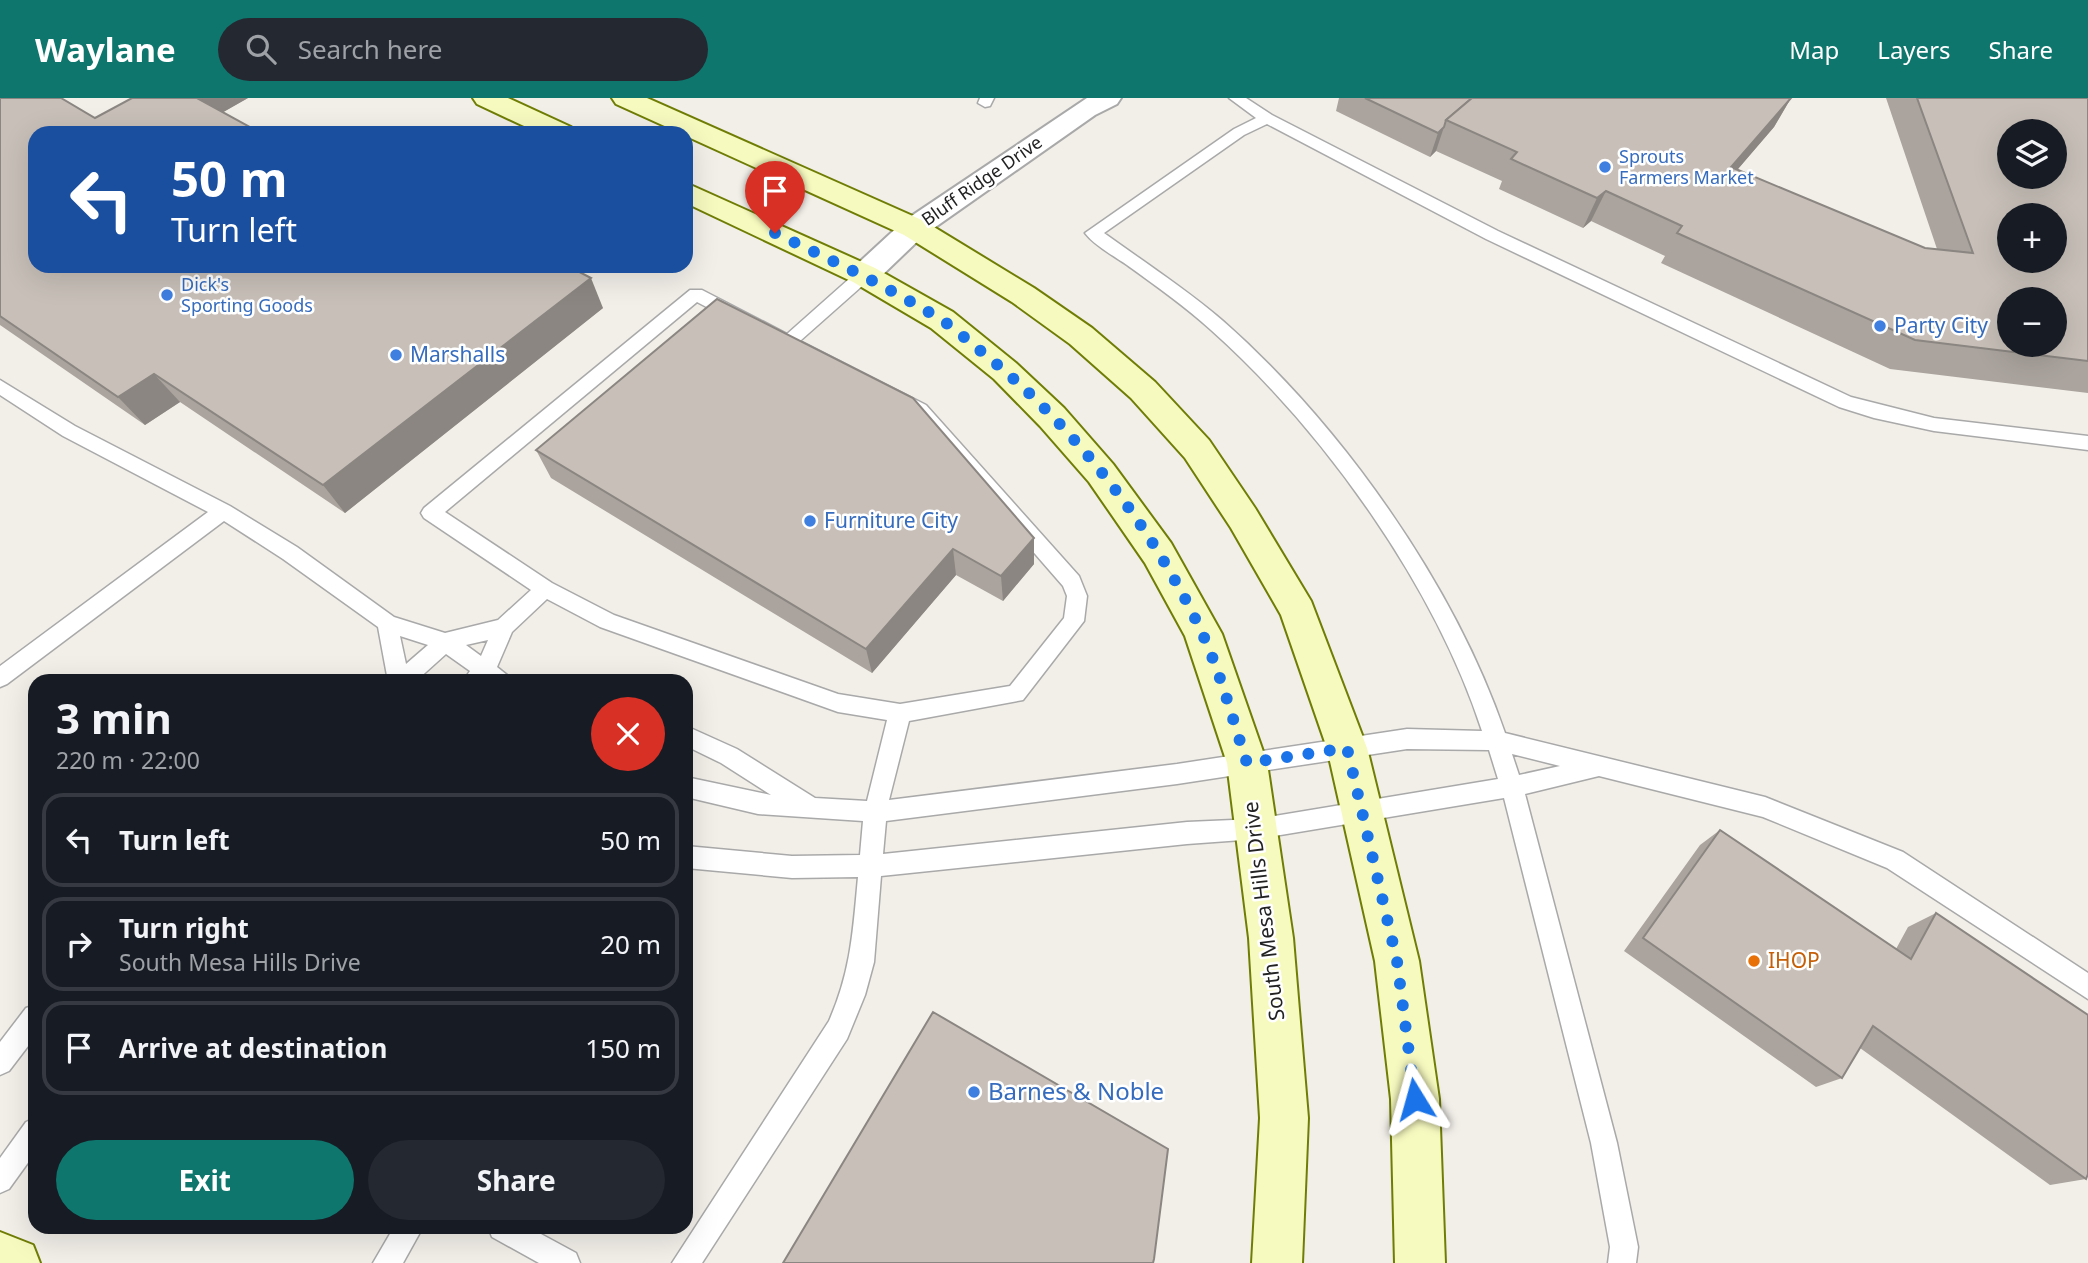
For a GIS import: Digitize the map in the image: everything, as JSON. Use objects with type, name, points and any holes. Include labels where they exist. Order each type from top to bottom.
[{"type":"street","points":[[486,98],[546,126]]},
{"type":"street","points":[[625,98],[687,126]]},
{"type":"street","name":"Bluff Ridge Drive","points":[[864,275],[914,229],[1092,102]]},
{"type":"street","points":[[693,129],[914,229],[1023,295],[1081,336],[1143,390],[1197,449],[1243,518],[1298,612],[1347,748],[1364,811],[1397,961],[1415,1099],[1420,1263]]},
{"type":"street","name":"South Mesa Hills Drive","points":[[693,195],[864,275],[942,320],[1005,371],[1101,473],[1158,552],[1203,634],[1247,763],[1271,938],[1284,1118],[1277,1263]]},
{"type":"street","points":[[0,1257],[15,1263]]},
{"type":"lane","points":[[1236,98],[1267,118],[1492,235],[1845,402],[1880,414],[1918,422],[2088,443]]},
{"type":"lane","points":[[1267,118],[1239,132],[1093,233],[1164,284],[1232,338],[1292,403],[1362,485],[1444,620],[1499,741],[1512,787],[1605,1143],[1624,1247],[1622,1263]]},
{"type":"lane","points":[[788,342],[864,275]]},
{"type":"lane","points":[[696,294],[788,342],[920,410],[1072,582],[1077,596],[1074,621],[1016,694],[900,713],[838,703],[624,628],[545,589],[431,513],[696,294]]},
{"type":"lane","points":[[0,386],[69,431],[223,511],[387,622],[446,642],[483,674]]},
{"type":"lane","points":[[0,678],[223,511]]},
{"type":"lane","points":[[487,674],[504,627],[545,589]]},
{"type":"lane","points":[[387,622],[398,674]]},
{"type":"lane","points":[[408,674],[446,642],[504,627]]},
{"type":"lane","points":[[685,1263],[838,1030],[853,995],[862,962],[876,812],[900,713]]},
{"type":"lane","points":[[693,739],[729,756],[812,808]]},
{"type":"lane","points":[[693,789],[735,800],[876,812],[1407,739],[1499,741],[1765,807],[1895,860],[2088,987]]},
{"type":"lane","points":[[693,858],[792,867],[870,866],[1187,833],[1256,830],[1512,787],[1599,766]]},
{"type":"lane","points":[[0,1062],[28,1026]]},
{"type":"lane","points":[[0,1180],[28,1141]]},
{"type":"lane","points":[[387,1263],[405,1234]]},
{"type":"lane","points":[[514,1234],[566,1263]]},
{"type":"building","points":[[0,98],[61,98],[95,118],[132,98],[197,98],[248,126],[28,126],[28,273],[581,273],[591,278],[323,485],[154,374],[118,397],[0,316]]},
{"type":"building","points":[[1365,98],[1472,98],[1446,120],[1438,133]]},
{"type":"building","points":[[1472,98],[1791,98],[1731,167],[1925,248],[1973,253],[1917,98],[2088,98],[2088,361],[2055,357],[2067,357],[2067,287],[1997,287],[1997,350],[1915,340],[1677,233],[1682,226],[1606,191],[1597,198],[1511,159],[1517,152],[1446,120]]},
{"type":"building","name":"Furniture City","points":[[717,299],[913,398],[1034,538],[1001,576],[953,549],[866,649],[536,450]]},
{"type":"building","points":[[1720,830],[1911,959],[1936,913],[2088,1015],[2086,1179],[1873,1026],[1842,1078],[1643,938]]},
{"type":"building","name":"Barnes & Noble","points":[[933,1012],[1168,1149],[1153,1263],[783,1263]]},
{"type":"place","name":"Sprouts Farmers Market","points":[[1605,167]]},
{"type":"place","name":"Dick's Sporting Goods","points":[[167,295]]},
{"type":"place","name":"Party City","points":[[1880,326]]},
{"type":"place","name":"Marshalls","points":[[396,355]]},
{"type":"place","name":"Furniture City","points":[[810,521]]},
{"type":"place","name":"IHOP","points":[[1754,961]]},
{"type":"place","name":"Barnes & Noble","points":[[974,1092]]},
{"type":"route","points":[[775,233],[864,275],[942,320],[1005,371],[1052,417],[1101,473],[1158,552],[1203,634],[1247,763],[1347,748],[1364,811],[1397,961],[1415,1099]]}]
